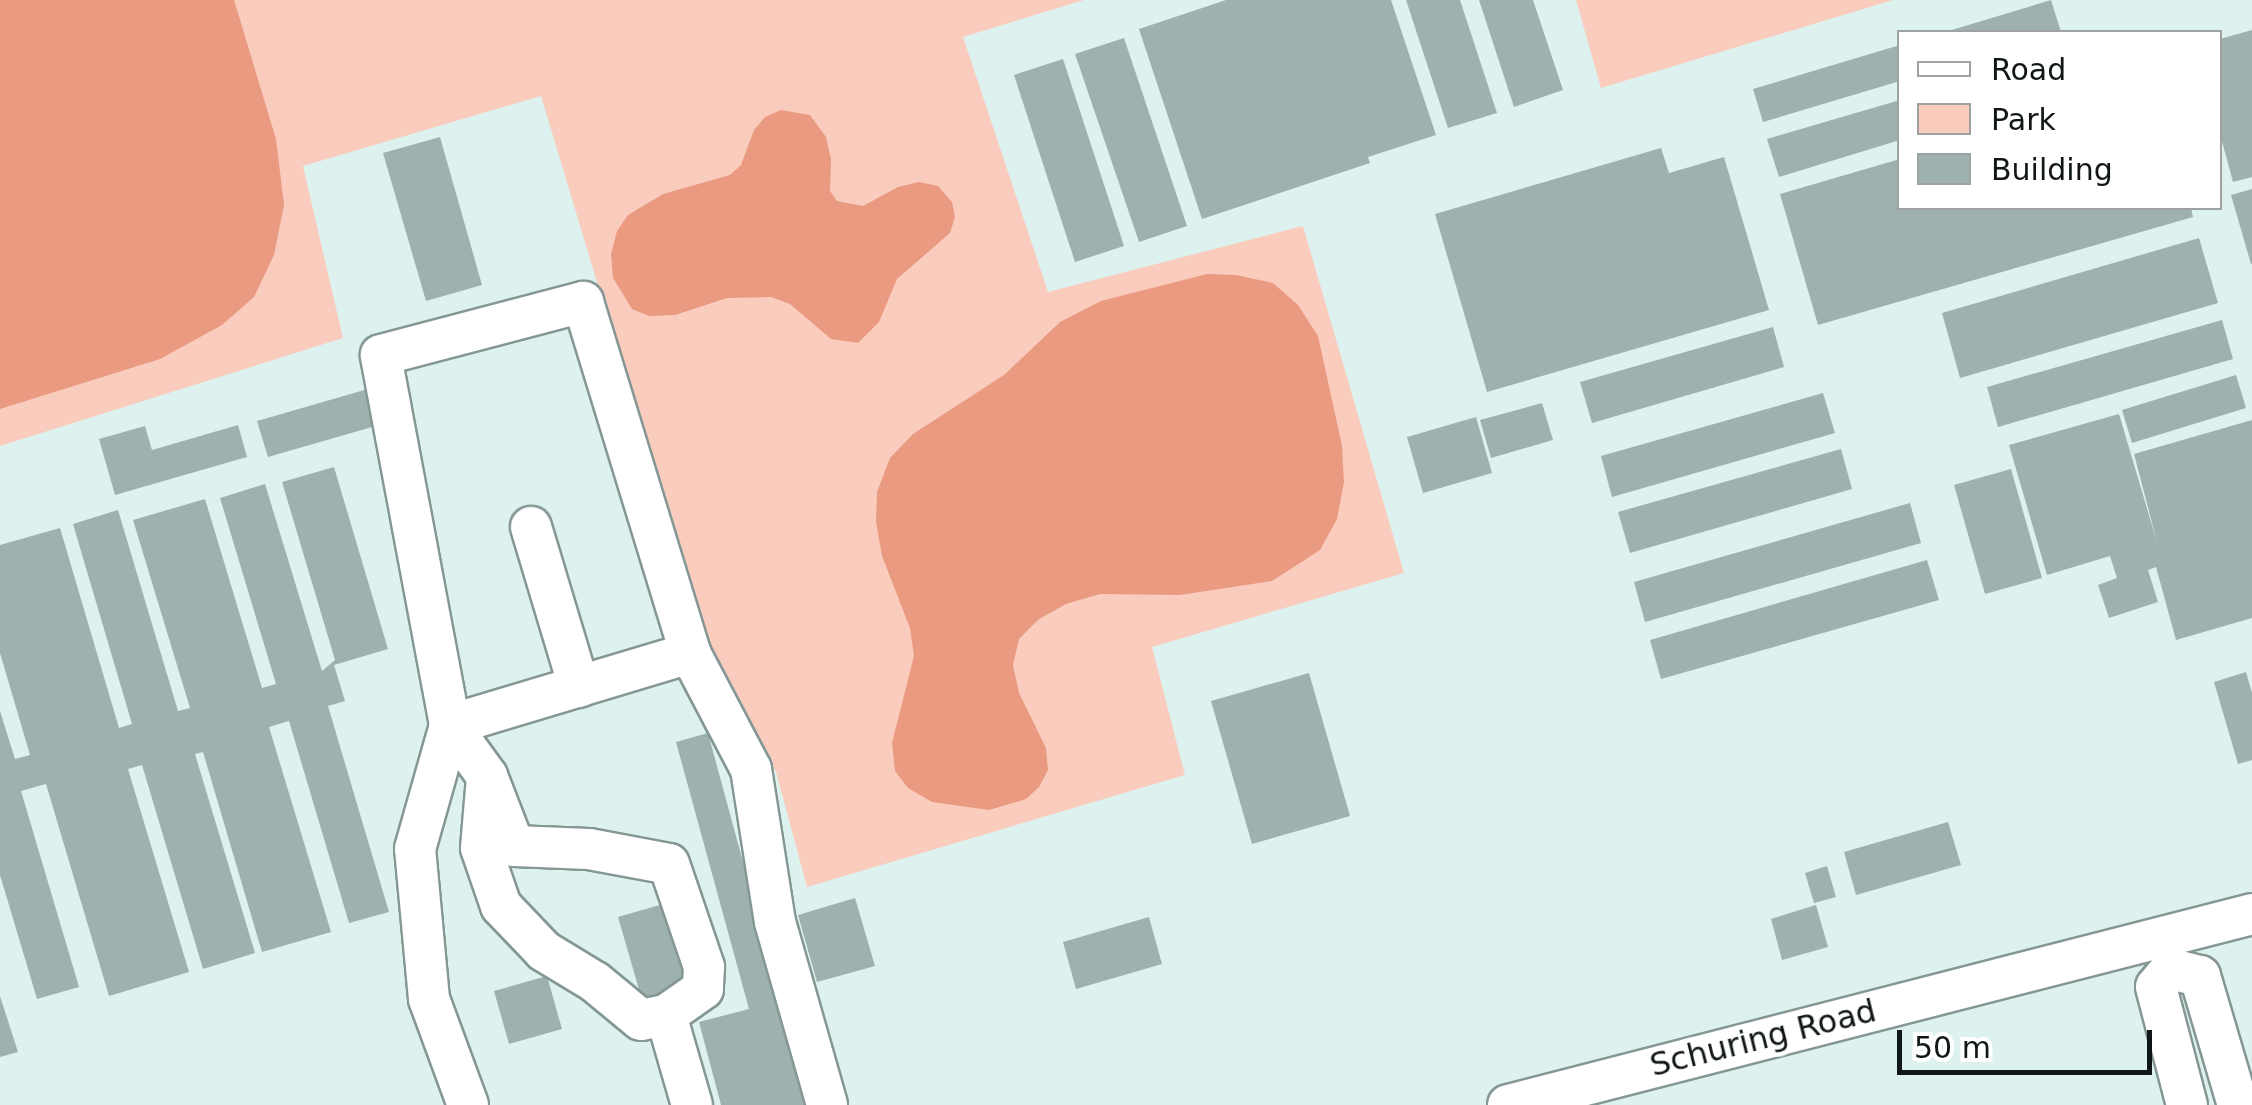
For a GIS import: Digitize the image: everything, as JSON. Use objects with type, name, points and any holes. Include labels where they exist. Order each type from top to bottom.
[{"type":"street","points":[[487,776],[481,848],[501,906],[544,951],[595,982],[641,1020],[666,1014],[703,989],[704,966],[669,864],[589,849],[514,846],[487,776],[450,724],[382,355],[583,302],[690,653],[751,769],[775,922],[828,1105]]},
{"type":"street","points":[[531,528],[578,686]]},
{"type":"street","points":[[450,724],[690,653]]},
{"type":"street","points":[[450,724],[415,849],[429,999],[468,1105]]},
{"type":"street","name":"Schuring Road","points":[[1508,1105],[1577,1095],[2166,953],[2252,914]]},
{"type":"street","points":[[2238,1105],[2239,1061],[2200,976],[2166,953],[2156,988],[2183,1091],[2239,1061]]},
{"type":"street","points":[[666,1014],[692,1105]]},
{"type":"green space","points":[[0,0],[1084,0],[963,37],[1048,292],[1303,226],[1404,573],[1152,647],[1185,775],[807,887],[776,772],[707,648],[541,96],[303,166],[343,338],[0,446]]},
{"type":"green space","points":[[1576,0],[1893,0],[1601,88]]},
{"type":"shaded area","points":[[0,0],[234,0],[276,139],[284,205],[274,255],[254,297],[222,325],[160,359],[0,409]]},
{"type":"shaded area","points":[[781,110],[810,115],[826,137],[831,159],[830,191],[837,201],[863,206],[898,187],[919,182],[938,186],[952,202],[955,217],[950,233],[897,279],[879,322],[858,343],[831,339],[790,304],[771,297],[727,298],[675,315],[649,316],[632,309],[613,278],[611,254],[617,231],[628,215],[663,194],[730,175],[741,165],[754,130],[765,117]]},
{"type":"shaded area","points":[[1207,274],[1273,283],[1298,305],[1318,336],[1342,446],[1344,482],[1337,519],[1320,550],[1272,581],[1180,595],[1100,594],[1066,604],[1039,619],[1019,639],[1013,665],[1019,693],[1046,748],[1048,770],[1039,787],[1026,799],[989,810],[932,802],[908,788],[895,771],[892,743],[914,656],[910,628],[882,556],[876,522],[877,492],[890,458],[913,434],[1004,375],[1060,322],[1101,301]]},
{"type":"building","points":[[1226,0],[1391,0],[1436,135],[1368,157],[1370,163],[1202,219],[1139,29]]},
{"type":"building","points":[[1406,0],[1460,0],[1497,113],[1448,128]]},
{"type":"building","points":[[1479,0],[1533,0],[1563,90],[1514,107]]},
{"type":"building","points":[[2051,0],[2060,30],[1952,30]]},
{"type":"building","points":[[2252,30],[2252,177],[2233,182],[2222,141],[2222,38]]},
{"type":"building","points":[[1124,38],[1187,226],[1139,242],[1075,54]]},
{"type":"building","points":[[1897,46],[1897,82],[1763,122],[1753,89]]},
{"type":"building","points":[[1063,59],[1124,246],[1075,262],[1014,75]]},
{"type":"building","points":[[1897,101],[1897,141],[1779,177],[1767,139]]},
{"type":"building","points":[[440,137],[482,285],[426,301],[383,153]]},
{"type":"building","points":[[1661,148],[1669,173],[1724,157],[1769,310],[1487,392],[1435,214]]},
{"type":"building","points":[[1897,160],[1897,210],[2191,210],[2193,217],[1818,325],[1780,194]]},
{"type":"building","points":[[2252,189],[2252,264],[2251,264],[2231,195]]},
{"type":"building","points":[[2199,238],[2218,303],[1960,378],[1942,313]]},
{"type":"building","points":[[2222,320],[2233,359],[1998,427],[1987,387]]},
{"type":"building","points":[[1773,327],[1784,367],[1592,423],[1580,382]]},
{"type":"building","points":[[2236,375],[2246,408],[2132,443],[2122,410]]},
{"type":"building","points":[[368,389],[379,425],[268,457],[257,421]]},
{"type":"building","points":[[1823,393],[1835,433],[1612,497],[1601,456]]},
{"type":"building","points":[[1542,403],[1553,440],[1491,458],[1480,420]]},
{"type":"building","points":[[2119,414],[2157,542],[2134,454],[2252,420],[2252,618],[2176,640],[2156,567],[2148,570],[2158,602],[2109,618],[2098,585],[2117,578],[2110,556],[2047,575],[2009,445]]},
{"type":"building","points":[[1476,417],[1492,473],[1423,493],[1407,437]]},
{"type":"building","points":[[238,425],[247,457],[115,495],[99,439],[145,426],[152,450]]},
{"type":"building","points":[[1841,449],[1852,489],[1630,553],[1618,512]]},
{"type":"building","points":[[334,467],[388,649],[334,665],[345,701],[328,706],[389,912],[349,923],[289,721],[269,727],[331,932],[262,952],[203,752],[195,754],[255,953],[203,969],[142,765],[128,769],[189,972],[109,996],[46,784],[21,791],[79,987],[37,999],[0,875],[0,711],[15,759],[30,755],[0,653],[0,545],[60,528],[119,728],[132,724],[73,524],[118,510],[178,711],[190,708],[133,520],[205,499],[262,688],[276,684],[220,498],[265,484],[322,671],[335,660],[282,482]]},
{"type":"building","points":[[2011,469],[2042,578],[1985,594],[1954,485]]},
{"type":"building","points":[[1910,503],[1921,543],[1645,622],[1634,582]]},
{"type":"building","points":[[1927,560],[1939,600],[1661,679],[1650,640]]},
{"type":"building","points":[[2246,672],[2252,693],[2252,760],[2238,764],[2214,682]]},
{"type":"building","points":[[1309,673],[1350,816],[1252,844],[1211,701]]},
{"type":"building","points":[[708,733],[809,1105],[721,1105],[699,1022],[749,1009],[676,742]]},
{"type":"building","points":[[1948,822],[1961,865],[1856,895],[1844,852]]},
{"type":"building","points":[[1827,866],[1836,897],[1814,903],[1805,873]]},
{"type":"building","points":[[855,898],[875,966],[817,982],[798,915]]},
{"type":"building","points":[[670,902],[694,985],[642,1000],[618,917]]},
{"type":"building","points":[[1816,905],[1828,947],[1782,960],[1771,919]]},
{"type":"building","points":[[1149,917],[1162,964],[1076,989],[1063,942]]},
{"type":"building","points":[[547,976],[562,1029],[509,1044],[494,991]]},
{"type":"building","points":[[0,996],[18,1052],[0,1057]]}]
